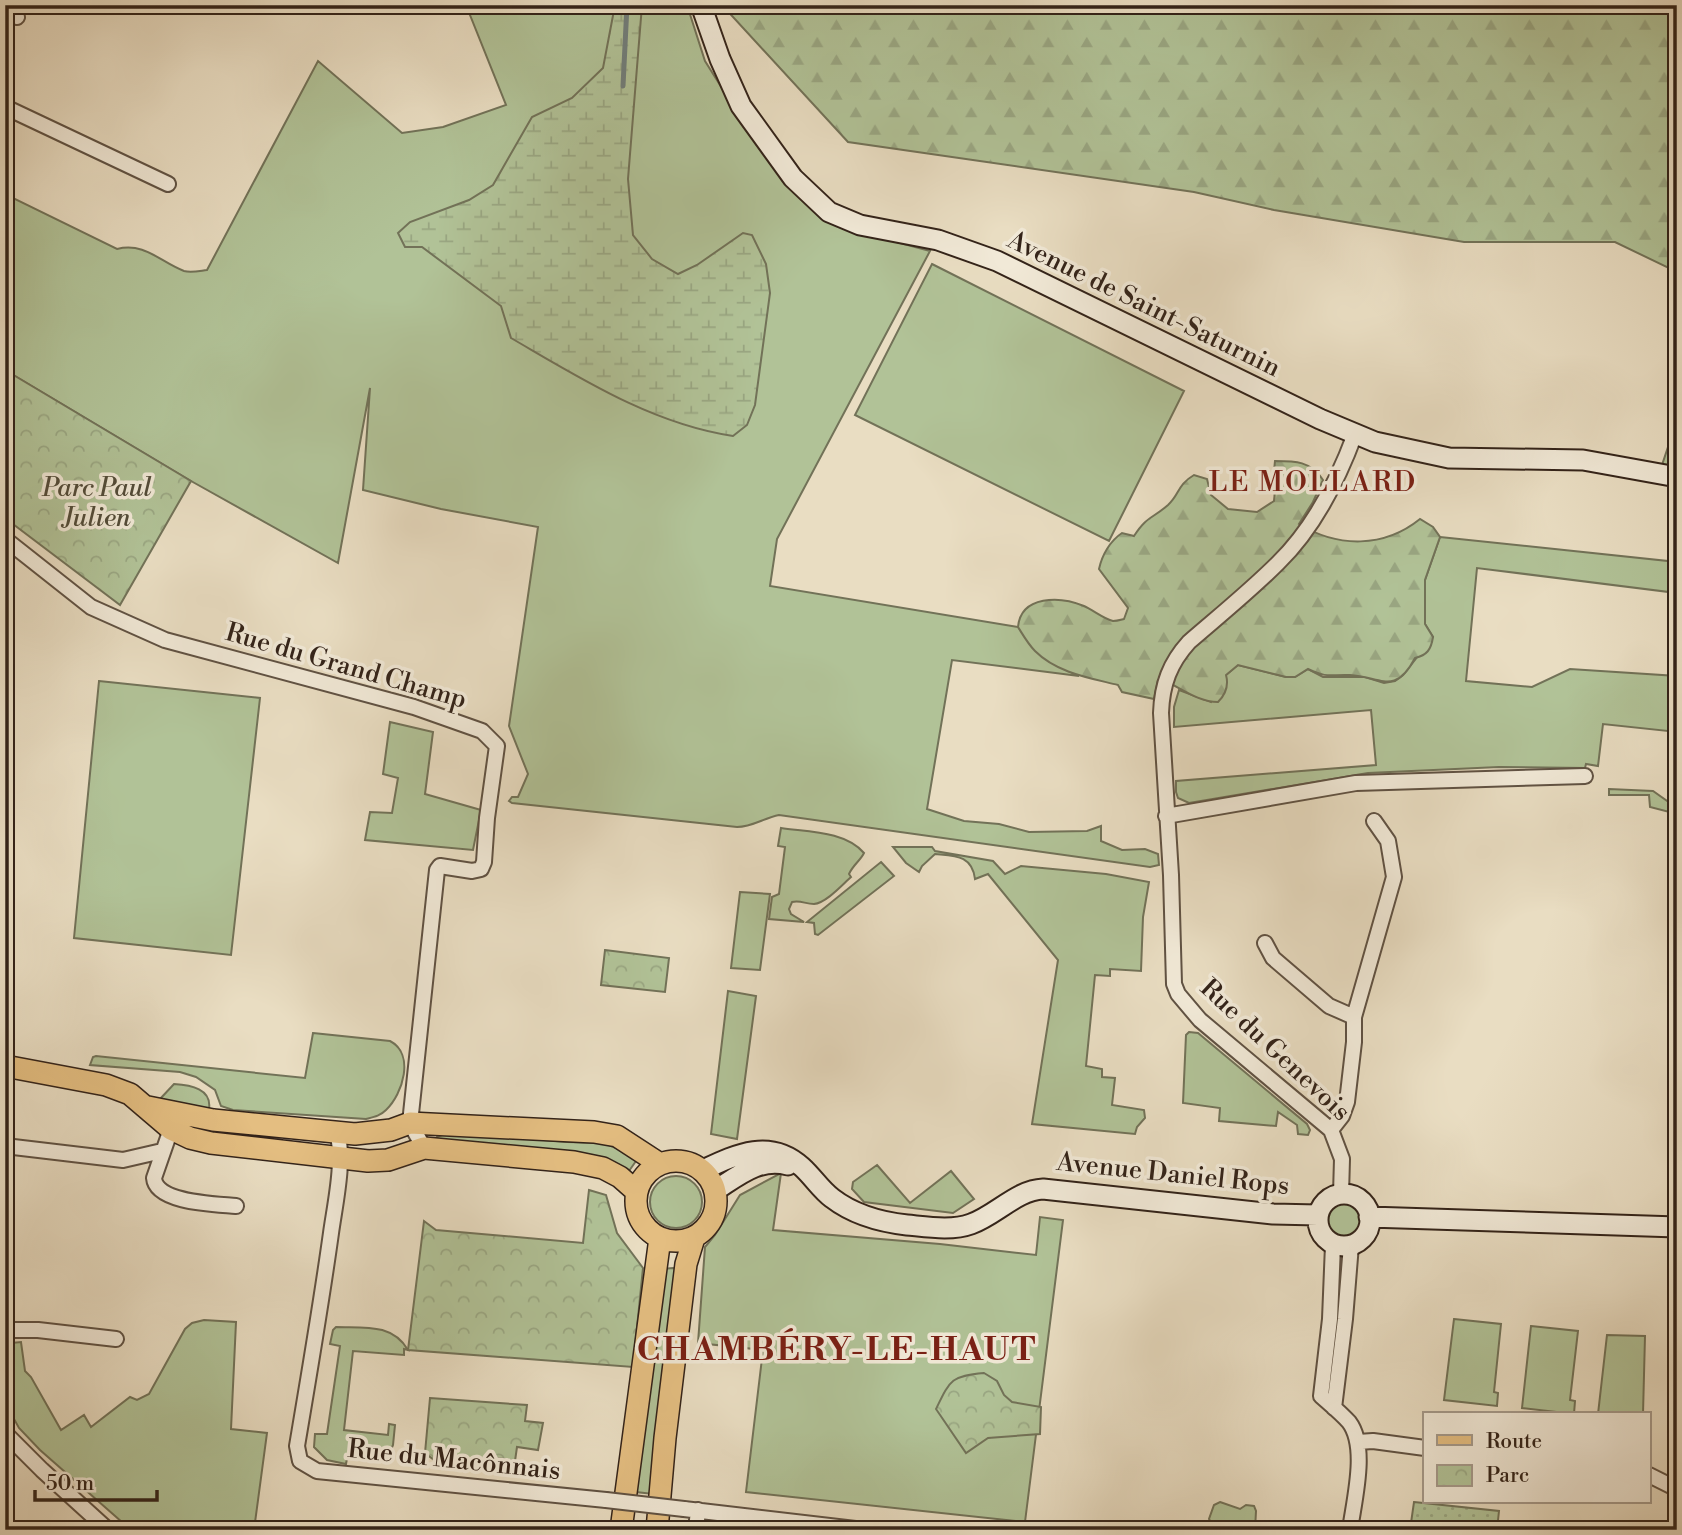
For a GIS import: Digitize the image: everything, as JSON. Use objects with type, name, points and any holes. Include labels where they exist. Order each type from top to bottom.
[{"type":"main road","name":"Avenue de Saint-Saturnin","points":[[701,5],[720,59],[741,106],[793,178],[829,212],[859,225],[939,240],[997,261],[1375,442],[1449,458],[1583,460],[1677,477]]},
{"type":"main road","points":[[5,1066],[106,1085],[131,1094],[171,1129],[190,1138],[211,1143],[368,1161],[388,1160],[424,1148],[574,1162],[603,1168],[620,1177],[637,1192]]},
{"type":"main road","points":[[148,1107],[218,1120],[367,1135],[410,1123],[594,1132],[617,1136],[660,1164]]},
{"type":"main road","name":"Avenue Daniel Rops","points":[[703,1170],[738,1153],[763,1151],[783,1154],[800,1165],[831,1198],[854,1212],[874,1219],[954,1228],[970,1224],[1035,1189],[1273,1214],[1318,1215]]},
{"type":"main road","points":[[673,1161],[686,1161],[703,1170],[716,1190],[717,1204],[713,1218],[705,1229],[694,1238],[671,1241],[660,1238],[643,1224],[636,1203],[637,1192],[650,1171],[660,1164],[673,1161]]},
{"type":"main road","points":[[716,1190],[754,1166],[772,1163],[800,1165]]},
{"type":"main road","points":[[1341,1194],[1357,1198],[1363,1203],[1369,1217],[1369,1227],[1365,1235],[1342,1245],[1321,1233],[1318,1215],[1327,1200],[1341,1194]]},
{"type":"main road","points":[[1369,1217],[1677,1227]]},
{"type":"main road","points":[[621,1530],[660,1238]]},
{"type":"main road","points":[[657,1530],[684,1278],[694,1238]]},
{"type":"street","points":[[5,107],[168,184]]},
{"type":"street","name":"Rue du Genevois","points":[[1341,1194],[1342,1159],[1331,1130],[1200,1020],[1178,994],[1172,971],[1171,875],[1161,713],[1167,674],[1178,655],[1189,642],[1273,569],[1294,546],[1340,473],[1355,434]]},
{"type":"street","name":"Rue du Grand Champ","points":[[5,539],[91,607],[165,640],[414,707],[482,731],[497,746],[481,869],[472,871],[440,866],[437,870],[410,1123]]},
{"type":"street","points":[[1166,816],[1356,783],[1585,776]]},
{"type":"street","points":[[1331,1130],[1342,1116],[1347,1101],[1354,1017],[1394,877],[1388,841],[1374,821]]},
{"type":"street","points":[[1265,943],[1273,957],[1329,1006],[1354,1017]]},
{"type":"street","points":[[410,1123],[424,1148]]},
{"type":"street","points":[[171,1129],[154,1178],[160,1191],[175,1197],[236,1206]]},
{"type":"street","points":[[337,1132],[341,1145],[340,1158]]},
{"type":"street","points":[[5,1146],[124,1160],[162,1151]]},
{"type":"street","name":"Rue du Macônnais","points":[[340,1158],[318,1323],[297,1446],[300,1461],[317,1471],[606,1500],[864,1530]]},
{"type":"street","points":[[1342,1245],[1345,1319],[1334,1408],[1350,1423],[1358,1442],[1350,1530]]},
{"type":"street","points":[[5,1330],[38,1330],[117,1339]]},
{"type":"street","points":[[5,1433],[108,1530]]},
{"type":"street","points":[[1358,1442],[1373,1441],[1423,1448]]},
{"type":"street","points":[[1650,1476],[1677,1489]]},
{"type":"street","points":[[691,1510],[696,1530]]},
{"type":"green space","points":[[466,5],[687,5],[705,61],[737,112],[781,172],[878,237],[930,251],[777,539],[770,586],[1018,627],[1044,657],[1079,676],[952,660],[927,809],[964,821],[999,824],[1029,832],[1087,831],[1101,826],[1101,841],[1122,850],[1145,849],[1158,854],[1159,865],[1150,867],[779,815],[737,827],[512,803],[509,801],[512,797],[518,797],[528,774],[509,726],[538,527],[441,509],[363,490],[370,388],[338,563],[191,481],[5,370],[5,334],[8,329],[5,325],[5,194],[117,249],[136,248],[184,271],[207,270],[318,61],[402,133],[443,127],[506,105]]},
{"type":"green space","points":[[615,5],[642,5],[628,179],[633,235],[652,259],[678,274],[697,265],[743,233],[752,235],[766,264],[770,293],[755,405],[747,425],[733,436],[703,430],[645,410],[590,383],[511,338],[501,306],[422,247],[405,247],[398,233],[410,222],[469,200],[493,185],[532,117],[572,98],[603,68]]},
{"type":"green space","points":[[722,5],[1677,5],[1677,272],[1615,242],[1464,242],[1274,210],[1194,192],[848,142]]},
{"type":"green space","points":[[932,264],[1184,391],[1109,541],[855,415]]},
{"type":"green space","name":"Parc Paul Julien","points":[[5,370],[191,481],[120,605],[5,518]]},
{"type":"green space","points":[[1677,420],[1677,468],[1662,465]]},
{"type":"green space","points":[[1275,461],[1296,462],[1308,466],[1323,480],[1299,524],[1314,532],[1345,541],[1376,540],[1406,529],[1420,519],[1433,527],[1440,537],[1425,580],[1425,624],[1433,637],[1432,642],[1430,649],[1415,658],[1401,677],[1387,681],[1350,675],[1325,675],[1308,669],[1295,677],[1286,677],[1238,665],[1226,675],[1226,690],[1218,702],[1196,697],[1161,679],[1158,680],[1154,699],[1122,692],[1118,685],[1064,670],[1035,651],[1028,642],[1018,627],[1021,616],[1026,609],[1043,601],[1074,603],[1110,620],[1124,619],[1128,608],[1099,569],[1110,544],[1122,533],[1134,536],[1146,521],[1168,505],[1184,482],[1194,475],[1207,479],[1211,495],[1228,509],[1257,512],[1274,501]]},
{"type":"green space","points":[[1440,537],[1677,562],[1677,593],[1477,568],[1466,681],[1532,687],[1570,669],[1677,676],[1677,732],[1603,724],[1598,766],[1586,764],[1585,768],[1499,767],[1368,773],[1189,803],[1178,798],[1176,781],[1376,765],[1371,710],[1174,727],[1174,707],[1179,690],[1211,702],[1226,675],[1238,665],[1286,677],[1295,677],[1308,669],[1323,677],[1365,677],[1384,683],[1395,681],[1403,675],[1433,637],[1425,624],[1425,580]]},
{"type":"green space","points":[[99,681],[260,698],[231,955],[74,938]]},
{"type":"green space","points":[[390,722],[433,732],[425,794],[481,810],[473,850],[365,840],[370,812],[392,813],[398,778],[383,774]]},
{"type":"green space","points":[[1609,789],[1653,791],[1677,808],[1677,814],[1650,807],[1649,795],[1609,795]]},
{"type":"green space","points":[[781,828],[837,836],[864,853],[849,874],[851,877],[829,897],[814,904],[792,902],[789,909],[791,914],[804,922],[769,919],[772,897],[779,894],[785,847],[778,846]]},
{"type":"green space","points":[[893,847],[932,847],[935,851],[993,861],[1005,874],[1021,866],[1106,874],[1149,882],[1143,917],[1141,971],[1110,969],[1110,976],[1095,975],[1086,1066],[1102,1069],[1102,1077],[1115,1078],[1112,1105],[1144,1110],[1145,1118],[1135,1134],[1032,1124],[1058,960],[988,874],[975,879],[966,861],[956,856],[935,854],[919,872],[906,863]]},
{"type":"green space","points":[[881,862],[894,876],[818,935],[815,934],[814,923],[807,922]]},
{"type":"green space","points":[[740,892],[770,894],[760,970],[731,968]]},
{"type":"green space","points":[[605,950],[669,958],[665,992],[601,985]]},
{"type":"green space","points":[[728,991],[756,996],[737,1139],[711,1134]]},
{"type":"green space","points":[[1189,1032],[1198,1033],[1307,1124],[1310,1130],[1308,1135],[1298,1134],[1297,1125],[1278,1112],[1276,1126],[1219,1121],[1220,1108],[1183,1103],[1186,1035]]},
{"type":"green space","points":[[313,1033],[390,1041],[398,1047],[404,1064],[404,1074],[397,1094],[386,1110],[366,1119],[233,1110],[221,1106],[215,1090],[196,1077],[180,1072],[90,1065],[96,1056],[305,1078]]},
{"type":"green space","points":[[174,1084],[199,1089],[207,1097],[209,1109],[160,1099]]},
{"type":"green space","points":[[445,1134],[604,1143],[633,1155],[636,1161],[629,1171],[436,1141],[437,1137]]},
{"type":"green space","points":[[877,1165],[910,1203],[951,1171],[974,1199],[953,1213],[864,1202],[852,1189],[853,1182]]},
{"type":"green space","points":[[781,1173],[773,1230],[1036,1255],[1040,1217],[1063,1220],[1025,1522],[746,1492],[763,1350],[698,1343],[705,1247],[740,1195]]},
{"type":"green space","points":[[676,1176],[686,1178],[694,1184],[700,1192],[700,1212],[694,1220],[686,1226],[676,1228],[666,1226],[658,1220],[652,1212],[650,1202],[652,1192],[658,1184],[666,1178]]},
{"type":"green space","points":[[589,1190],[606,1195],[617,1233],[643,1268],[633,1367],[408,1350],[424,1221],[436,1230],[583,1243]]},
{"type":"green space","points":[[1342,1201],[1356,1207],[1362,1221],[1356,1235],[1342,1241],[1328,1235],[1322,1221],[1328,1207]]},
{"type":"green space","points":[[662,1269],[679,1269],[653,1494],[636,1492]]},
{"type":"green space","points":[[1454,1319],[1501,1324],[1494,1392],[1498,1393],[1497,1406],[1444,1400]]},
{"type":"green space","points":[[204,1320],[236,1322],[231,1429],[267,1433],[254,1530],[131,1530],[40,1450],[19,1428],[14,1419],[5,1362],[6,1349],[11,1343],[21,1342],[25,1371],[61,1430],[84,1415],[91,1427],[130,1397],[137,1400],[149,1394],[185,1329],[192,1323]]},
{"type":"green space","points":[[1531,1326],[1578,1331],[1570,1400],[1575,1401],[1574,1412],[1522,1408]]},
{"type":"green space","points":[[336,1327],[386,1331],[401,1341],[408,1350],[404,1349],[404,1355],[353,1351],[344,1430],[388,1435],[389,1424],[395,1425],[393,1445],[388,1457],[348,1453],[346,1464],[327,1460],[314,1447],[315,1434],[327,1434],[340,1346],[330,1344]]},
{"type":"green space","points":[[1607,1335],[1645,1336],[1643,1412],[1598,1412]]},
{"type":"green space","points":[[984,1373],[997,1381],[1004,1395],[1012,1402],[1041,1407],[1040,1434],[988,1438],[966,1453],[936,1409],[953,1381]]},
{"type":"green space","points":[[430,1398],[527,1405],[525,1421],[543,1423],[538,1450],[517,1447],[515,1461],[492,1457],[491,1464],[434,1460],[425,1453]]},
{"type":"green space","points":[[1220,1502],[1240,1509],[1246,1505],[1254,1506],[1255,1530],[1214,1528],[1209,1519],[1214,1505]]},
{"type":"green space","points":[[1414,1502],[1499,1511],[1497,1530],[1410,1530]]},
{"type":"waterway","points":[[623,86],[627,5]]},
{"type":"district","name":"LE MOLLARD","points":[[1313,482]]},
{"type":"district","name":"CHAMBÉRY-LE-HAUT","points":[[837,1350]]}]
